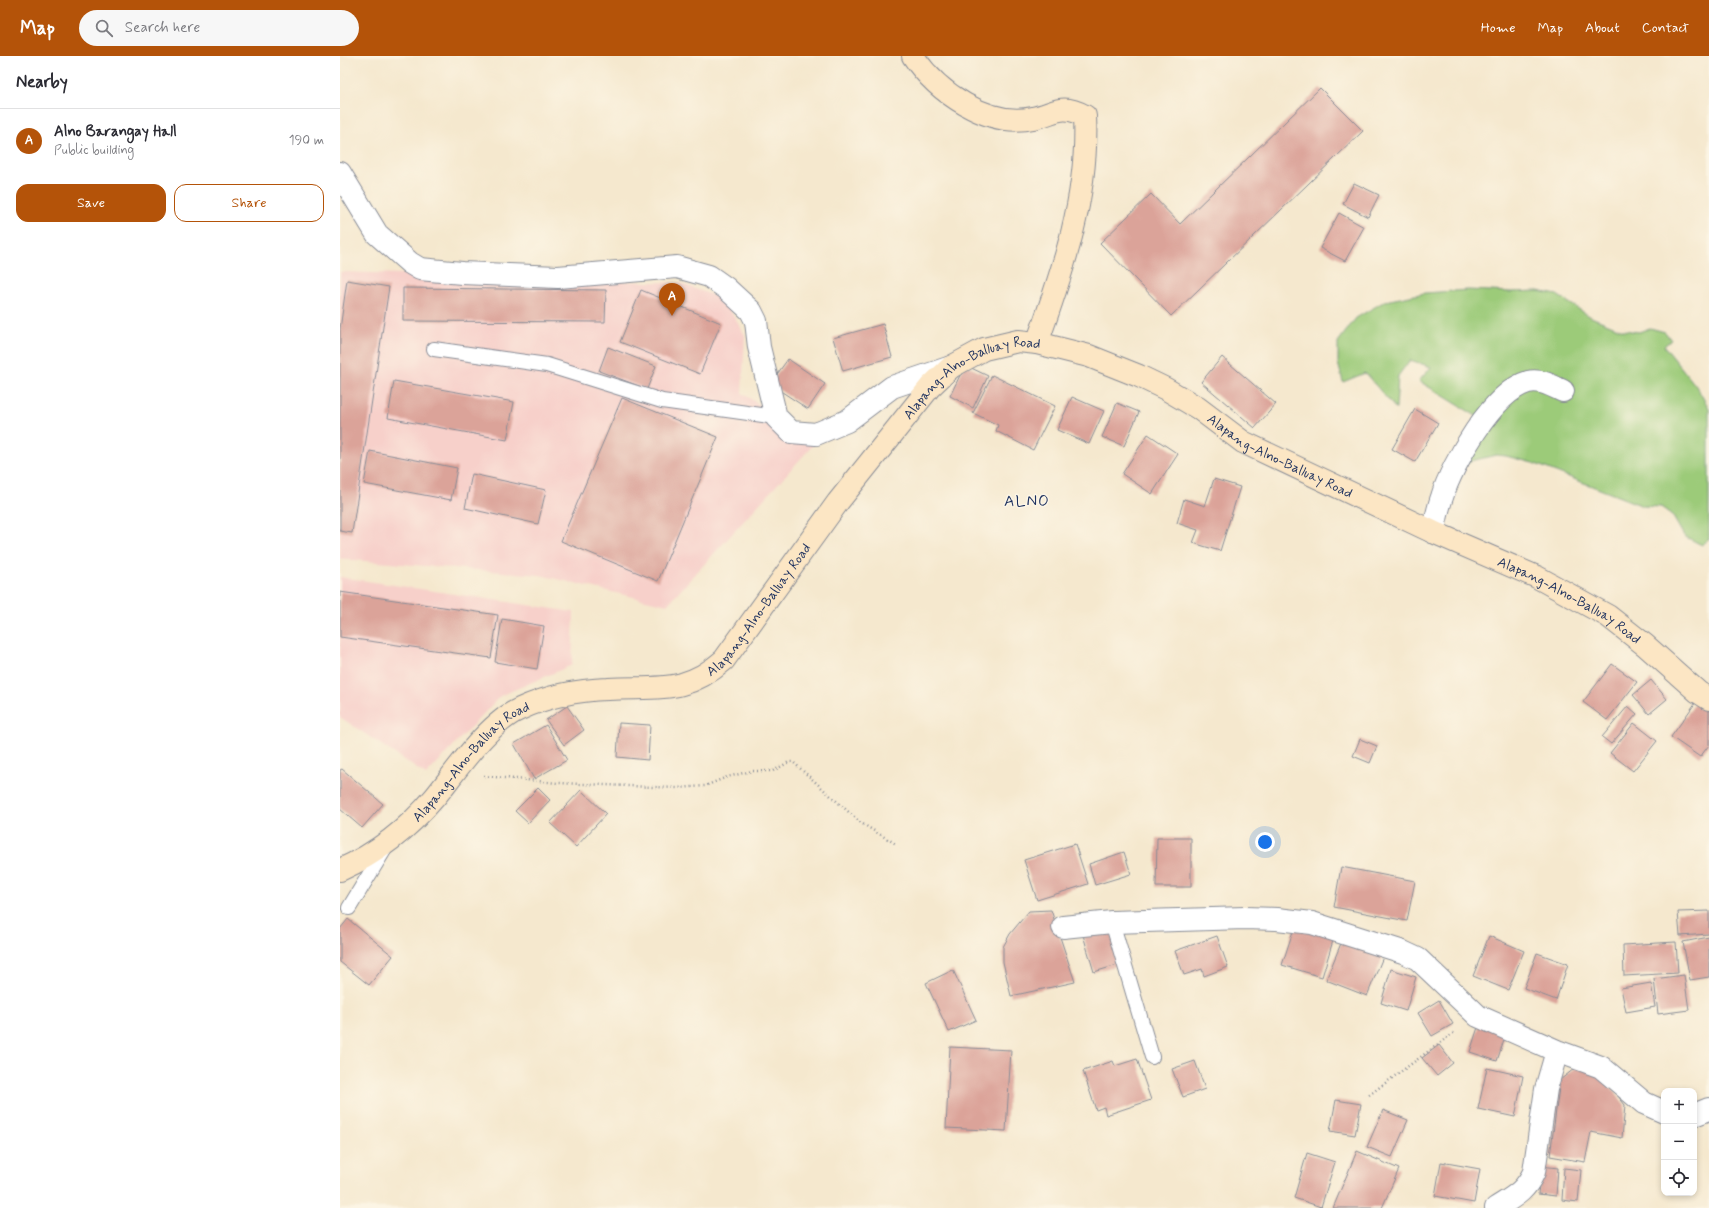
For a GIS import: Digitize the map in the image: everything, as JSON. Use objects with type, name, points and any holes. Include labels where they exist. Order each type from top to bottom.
[{"type":"main road","points":[[913,56],[922,69],[944,91],[975,110],[1006,119],[1033,118],[1055,110],[1073,109],[1085,116],[1084,167],[1077,203],[1062,275],[1038,343]]},
{"type":"main road","name":"Alapang-Alno-Balluay Road","points":[[340,870],[357,863],[388,843],[415,819],[479,743],[518,709],[571,692],[673,686],[692,682],[709,673],[724,660],[865,468],[930,387],[951,367],[984,349],[1018,341],[1038,343],[1089,356],[1166,389],[1198,408],[1243,442],[1433,532],[1537,577],[1608,616],[1645,645],[1698,692],[1709,699]]},
{"type":"street","points":[[340,173],[377,234],[410,263],[420,268],[462,273],[558,277],[677,267],[709,276],[726,288],[751,311],[756,320],[759,347],[776,417],[791,432],[816,434],[847,421],[892,387],[951,367]]},
{"type":"street","points":[[1433,532],[1442,495],[1452,474],[1471,439],[1495,404],[1508,393],[1529,382],[1545,382],[1563,391]]},
{"type":"street","points":[[1064,926],[1112,922],[1246,918],[1277,919],[1312,923],[1403,952],[1418,959],[1478,1016],[1557,1051],[1601,1067],[1644,1103],[1661,1111]]},
{"type":"street","points":[[1496,1208],[1520,1193],[1529,1184],[1534,1172],[1546,1089],[1557,1051]]},
{"type":"street","points":[[1697,1114],[1709,1109]]},
{"type":"lane","points":[[434,349],[547,365],[662,401],[776,417]]},
{"type":"lane","points":[[349,908],[388,843]]},
{"type":"lane","points":[[1112,922],[1152,1057]]},
{"type":"path","points":[[454,773],[558,783],[677,788],[706,786],[727,777],[752,771],[773,770],[789,762],[793,762],[860,822],[896,844]]},
{"type":"path","points":[[1369,1095],[1478,1016]]},
{"type":"shaded area","points":[[340,272],[679,283],[723,299],[745,335],[742,393],[815,443],[667,605],[540,575],[340,559]]},
{"type":"shaded area","points":[[340,577],[574,612],[572,665],[500,696],[426,775],[340,717]]},
{"type":"green space","points":[[1468,290],[1511,292],[1538,291],[1557,295],[1591,317],[1623,330],[1639,332],[1650,328],[1665,332],[1671,340],[1664,346],[1696,386],[1709,408],[1709,539],[1702,545],[1684,536],[1672,515],[1661,507],[1643,506],[1533,463],[1496,455],[1467,462],[1491,425],[1419,381],[1431,367],[1410,360],[1398,376],[1396,409],[1365,373],[1343,382],[1338,363],[1338,342],[1356,318],[1385,301],[1425,293]]},
{"type":"building","points":[[1320,88],[1363,131],[1171,316],[1100,243],[1151,194],[1180,224]]},
{"type":"building","points":[[1354,183],[1379,195],[1368,217],[1343,204]]},
{"type":"building","points":[[1339,213],[1364,227],[1345,261],[1320,248]]},
{"type":"building","points":[[347,280],[389,287],[352,533],[340,531],[340,329]]},
{"type":"building","points":[[403,288],[606,290],[605,322],[403,321]]},
{"type":"building","points":[[641,290],[721,323],[700,374],[620,342]]},
{"type":"building","points":[[883,324],[892,357],[843,371],[833,338]]},
{"type":"building","points":[[608,347],[656,366],[647,389],[599,371]]},
{"type":"building","points":[[1222,357],[1276,404],[1255,428],[1201,382]]},
{"type":"building","points":[[788,359],[825,384],[808,409],[770,384]]},
{"type":"building","points":[[965,365],[988,376],[973,408],[950,396]]},
{"type":"building","points":[[992,375],[1055,406],[1033,450],[996,431],[998,425],[973,413]]},
{"type":"building","points":[[394,381],[514,402],[507,440],[388,418]]},
{"type":"building","points":[[1072,397],[1104,411],[1089,444],[1057,430]]},
{"type":"building","points":[[622,398],[718,437],[658,581],[561,541]]},
{"type":"building","points":[[1117,403],[1139,412],[1124,446],[1102,437]]},
{"type":"building","points":[[1415,409],[1438,423],[1415,462],[1392,449]]},
{"type":"building","points":[[1148,434],[1178,454],[1152,494],[1122,474]]},
{"type":"building","points":[[370,451],[457,468],[451,500],[364,484]]},
{"type":"building","points":[[472,474],[546,490],[538,524],[465,508]]},
{"type":"building","points":[[1214,479],[1240,487],[1220,551],[1193,543],[1198,530],[1177,523],[1184,499],[1205,506]]},
{"type":"building","points":[[340,592],[498,615],[491,658],[340,637]]},
{"type":"building","points":[[502,619],[544,626],[537,669],[495,662]]},
{"type":"building","points":[[1612,664],[1637,682],[1607,720],[1583,702]]},
{"type":"building","points":[[1651,680],[1667,699],[1649,714],[1633,695]]},
{"type":"building","points":[[1696,702],[1709,711],[1709,745],[1700,757],[1671,737]]},
{"type":"building","points":[[567,706],[584,730],[564,745],[546,720]]},
{"type":"building","points":[[1628,706],[1637,714],[1611,744],[1602,737]]},
{"type":"building","points":[[619,723],[650,725],[648,760],[617,757]]},
{"type":"building","points":[[1634,723],[1657,741],[1633,771],[1610,753]]},
{"type":"building","points":[[546,725],[567,760],[534,779],[514,744]]},
{"type":"building","points":[[1360,739],[1377,746],[1370,763],[1353,756]]},
{"type":"building","points":[[342,769],[383,804],[362,828],[340,809],[340,770]]},
{"type":"building","points":[[538,788],[550,800],[528,823],[515,811]]},
{"type":"building","points":[[581,790],[606,814],[576,847],[550,823]]},
{"type":"building","points":[[1157,838],[1191,838],[1191,887],[1156,887]]},
{"type":"building","points":[[1075,844],[1088,884],[1037,900],[1024,860]]},
{"type":"building","points":[[1124,852],[1131,874],[1095,885],[1089,864]]},
{"type":"building","points":[[1341,867],[1415,881],[1407,921],[1334,907]]},
{"type":"building","points":[[1051,910],[1075,982],[1011,996],[1003,962],[1003,947],[1010,934],[1029,911]]},
{"type":"building","points":[[1709,911],[1709,934],[1680,936],[1678,912]]},
{"type":"building","points":[[348,919],[393,956],[369,985],[340,962],[340,929]]},
{"type":"building","points":[[1296,922],[1335,934],[1322,977],[1282,965]]},
{"type":"building","points":[[1110,927],[1121,964],[1094,972],[1083,935]]},
{"type":"building","points":[[1217,936],[1228,967],[1204,976],[1202,969],[1184,975],[1175,951]]},
{"type":"building","points":[[1344,936],[1385,952],[1367,996],[1326,980]]},
{"type":"building","points":[[1489,936],[1524,951],[1508,990],[1473,976]]},
{"type":"building","points":[[1709,937],[1709,977],[1690,980],[1683,942]]},
{"type":"building","points":[[1676,942],[1678,973],[1624,976],[1623,945]]},
{"type":"building","points":[[1537,953],[1568,964],[1556,1000],[1524,988]]},
{"type":"building","points":[[1391,969],[1416,977],[1406,1011],[1381,1003]]},
{"type":"building","points":[[953,970],[976,1020],[949,1032],[926,983]]},
{"type":"building","points":[[1684,975],[1689,1010],[1658,1014],[1654,979]]},
{"type":"building","points":[[1651,983],[1655,1007],[1626,1012],[1621,988]]},
{"type":"building","points":[[1439,1000],[1453,1024],[1432,1036],[1418,1013]]},
{"type":"building","points":[[1480,1021],[1507,1030],[1497,1061],[1470,1052]]},
{"type":"building","points":[[1439,1045],[1453,1063],[1437,1076],[1422,1058]]},
{"type":"building","points":[[950,1047],[1011,1050],[1006,1131],[946,1128]]},
{"type":"building","points":[[1137,1059],[1151,1100],[1106,1115],[1104,1107],[1096,1110],[1083,1071],[1113,1061],[1115,1066]]},
{"type":"building","points":[[1195,1061],[1205,1089],[1183,1097],[1172,1069]]},
{"type":"building","points":[[1579,1065],[1596,1068],[1625,1105],[1622,1138],[1591,1132],[1585,1162],[1550,1156],[1560,1080]]},
{"type":"building","points":[[1487,1068],[1523,1076],[1515,1117],[1478,1109]]},
{"type":"building","points":[[1336,1100],[1361,1104],[1355,1135],[1330,1131]]},
{"type":"building","points":[[1383,1110],[1408,1120],[1392,1157],[1367,1147]]},
{"type":"building","points":[[1357,1151],[1399,1169],[1382,1208],[1333,1208]]},
{"type":"building","points":[[1307,1153],[1335,1162],[1321,1207],[1294,1198]]},
{"type":"building","points":[[1441,1162],[1480,1169],[1474,1203],[1435,1196]]},
{"type":"building","points":[[1541,1166],[1558,1168],[1556,1196],[1538,1194]]},
{"type":"building","points":[[1564,1168],[1581,1170],[1578,1202],[1562,1200]]},
{"type":"place","name":"Alno Barangay Hall","points":[[672,316]]},
{"type":"district","name":"ALNO","points":[[1027,500]]}]
